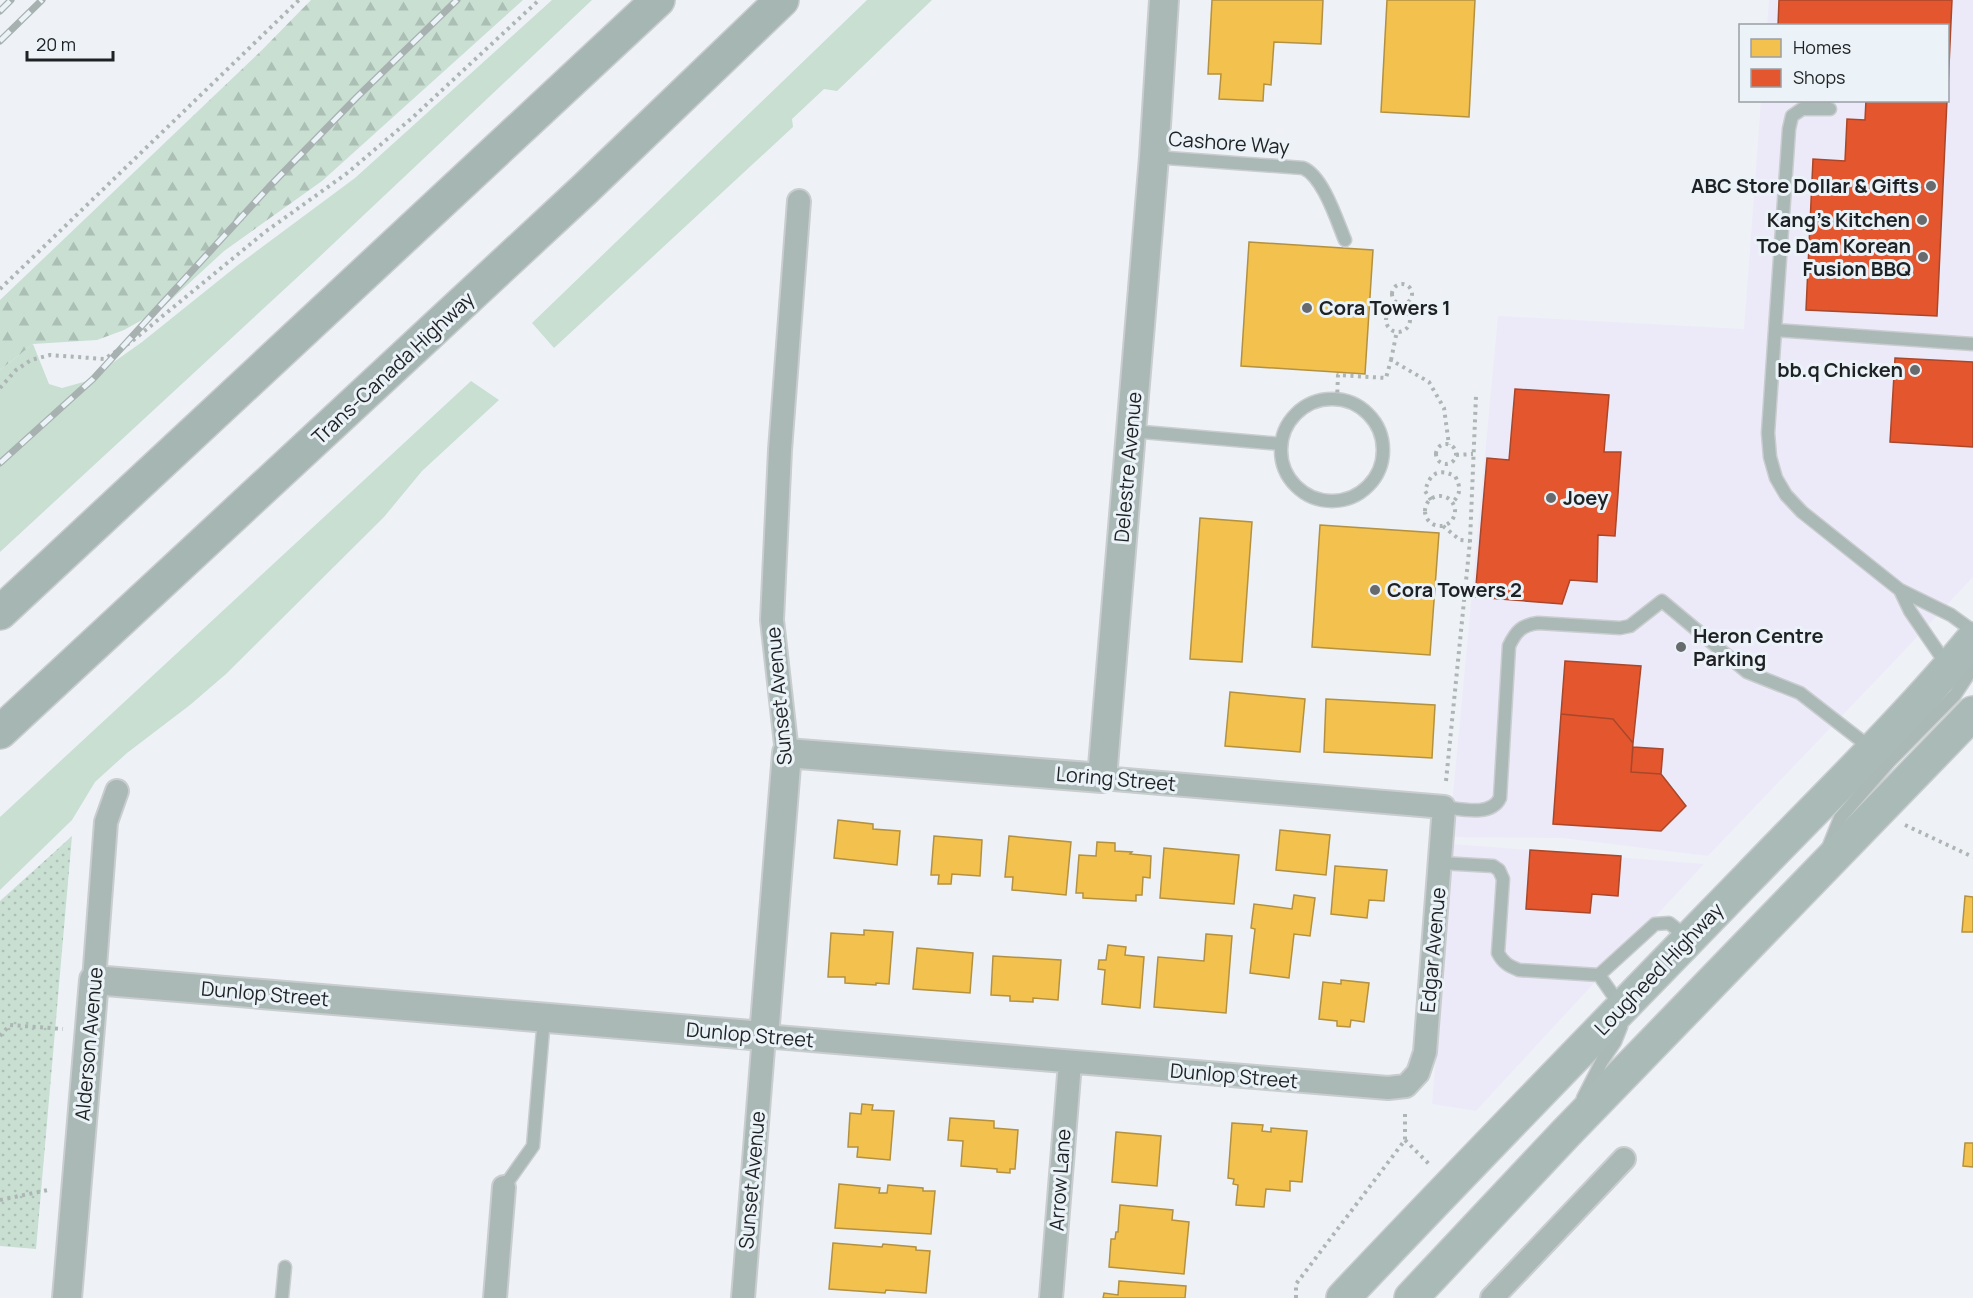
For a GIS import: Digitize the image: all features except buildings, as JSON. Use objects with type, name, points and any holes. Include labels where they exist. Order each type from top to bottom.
[{"type":"highway","points":[[0,613],[658,0]]},
{"type":"highway","name":"Trans-Canada Highway","points":[[0,732],[585,189],[782,0]]},
{"type":"main road","name":"Lougheed Highway","points":[[1343,1298],[1689,939],[1881,756],[1961,666],[1973,639]]},
{"type":"main road","points":[[1411,1298],[1820,868],[1973,713]]},
{"type":"street","points":[[1154,157],[1164,0]]},
{"type":"street","name":"Delestre Avenue","points":[[1102,778],[1154,157]]},
{"type":"street","name":"Sunset Avenue","points":[[742,1298],[787,753],[772,620],[780,450],[799,201]]},
{"type":"street","name":"Loring Street","points":[[787,753],[1444,807]]},
{"type":"street","name":"Alderson Avenue","points":[[67,1298],[106,822],[117,791]]},
{"type":"street","name":"Edgar Avenue","points":[[1406,1086],[1418,1073],[1425,1052],[1444,807]]},
{"type":"street","name":"Dunlop Street","points":[[94,980],[1070,1063],[1388,1088],[1406,1086]]},
{"type":"street","name":"Arrow Lane","points":[[1051,1298],[1070,1063]]},
{"type":"street","points":[[1492,1298],[1624,1159]]},
{"type":"street","points":[[495,1298],[504,1187]]},
{"type":"lane","points":[[1830,109],[1802,108],[1792,116],[1789,129],[1768,433],[1770,457],[1776,478],[1786,495],[1803,512],[1900,590],[1951,615],[1973,631]]},
{"type":"lane","name":"Cashore Way","points":[[1154,157],[1304,168],[1317,180],[1325,194],[1345,240]]},
{"type":"lane","points":[[1775,330],[1973,344]]},
{"type":"lane","points":[[1328,399],[1337,400],[1345,400],[1362,408],[1374,420],[1382,436],[1383,454],[1379,470],[1371,484],[1359,495],[1344,501],[1327,502],[1311,498],[1297,489],[1287,476],[1282,461],[1281,444],[1285,428],[1296,413],[1311,403],[1328,399]]},
{"type":"lane","points":[[1131,431],[1281,444]]},
{"type":"lane","points":[[1900,590],[1910,610],[1961,666]]},
{"type":"lane","points":[[1444,807],[1482,810],[1497,804],[1500,798],[1509,646],[1514,634],[1525,625],[1538,623],[1620,628],[1630,626],[1662,602],[1747,672],[1800,693],[1881,756],[1840,818],[1820,868]]},
{"type":"lane","points":[[1440,863],[1493,866],[1499,870],[1503,879],[1498,952],[1509,966],[1520,970],[1599,975],[1655,924],[1670,923],[1689,939]]},
{"type":"lane","points":[[1566,1133],[1602,1061],[1616,1042],[1621,1027],[1622,1008],[1599,975]]},
{"type":"lane","points":[[504,1187],[533,1146],[544,1018]]},
{"type":"lane","points":[[282,1298],[285,1267]]},
{"type":"path","points":[[0,289],[299,0]]},
{"type":"path","points":[[0,388],[16,370],[31,360],[50,355],[104,359],[131,342],[265,232],[346,174],[412,118],[539,0]]},
{"type":"path","points":[[1401,307],[1390,311],[1387,318],[1389,326],[1397,331],[1406,329],[1410,319],[1407,313],[1401,307],[1393,299],[1392,292],[1396,286],[1406,284],[1412,291],[1412,298],[1401,307]]},
{"type":"path","points":[[1337,400],[1338,375],[1386,378],[1397,331]]},
{"type":"path","points":[[1390,360],[1429,382],[1444,408],[1449,445]]},
{"type":"path","points":[[1444,807],[1470,541],[1476,396]]},
{"type":"path","points":[[1442,445],[1449,445],[1454,448],[1456,455],[1454,461],[1446,465],[1439,462],[1436,452],[1442,445]]},
{"type":"path","points":[[1456,455],[1473,454]]},
{"type":"path","points":[[1446,465],[1446,472]]},
{"type":"path","points":[[1431,500],[1425,491],[1428,481],[1434,474],[1446,472],[1455,476],[1460,486],[1458,496],[1452,503]]},
{"type":"path","points":[[1443,526],[1454,516],[1454,507],[1444,497],[1435,497],[1425,508],[1427,518],[1433,524],[1443,526],[1460,540],[1470,541]]},
{"type":"path","points":[[1879,809],[1902,824],[1973,857]]},
{"type":"path","points":[[0,1036],[10,1025],[90,1031]]},
{"type":"path","points":[[1296,1298],[1296,1284],[1405,1140],[1406,1086]]},
{"type":"path","points":[[1405,1140],[1430,1165]]},
{"type":"path","points":[[0,1200],[50,1190],[76,1194]]},
{"type":"shaded area","points":[[1769,0],[1973,0],[1973,577],[1708,856],[1562,838],[1449,837],[1498,316],[1744,329],[1761,102],[1949,102],[1949,24],[1767,24]]},
{"type":"shaded area","points":[[1453,844],[1704,864],[1476,1111],[1432,1104]]},
{"type":"green space","points":[[311,0],[523,0],[322,181],[224,251],[160,310],[124,330],[97,340],[33,344],[0,370],[0,300],[262,50]]},
{"type":"green space","points":[[552,0],[592,0],[315,261],[0,552],[0,370],[33,344],[49,384],[62,388],[87,381],[142,342],[238,265],[355,178]]},
{"type":"green space","points":[[867,0],[932,0],[837,91],[824,89],[792,119],[793,127],[554,348],[532,323]]},
{"type":"green space","points":[[471,381],[499,400],[422,471],[384,517],[226,674],[127,753],[95,782],[72,820],[0,890],[0,817]]},
{"type":"green space","points":[[72,836],[36,1249],[0,1246],[0,901]]},
{"type":"railway","points":[[0,11],[11,0]]},
{"type":"railway","points":[[0,41],[42,0]]},
{"type":"railway","points":[[0,463],[93,379],[269,187],[457,0]]},
{"type":"place","name":"ABC Store Dollar & Gifts","points":[[1931,186]]},
{"type":"place","name":"Kang's Kitchen","points":[[1922,220]]},
{"type":"place","name":"Toe Dam Korean Fusion BBQ","points":[[1923,257]]},
{"type":"place","name":"Cora Towers 1","points":[[1307,308]]},
{"type":"place","name":"bb.q Chicken","points":[[1915,370]]},
{"type":"place","name":"Joey","points":[[1551,498]]},
{"type":"place","name":"Cora Towers 2","points":[[1375,590]]},
{"type":"place","name":"Heron Centre Parking","points":[[1681,647]]}]
